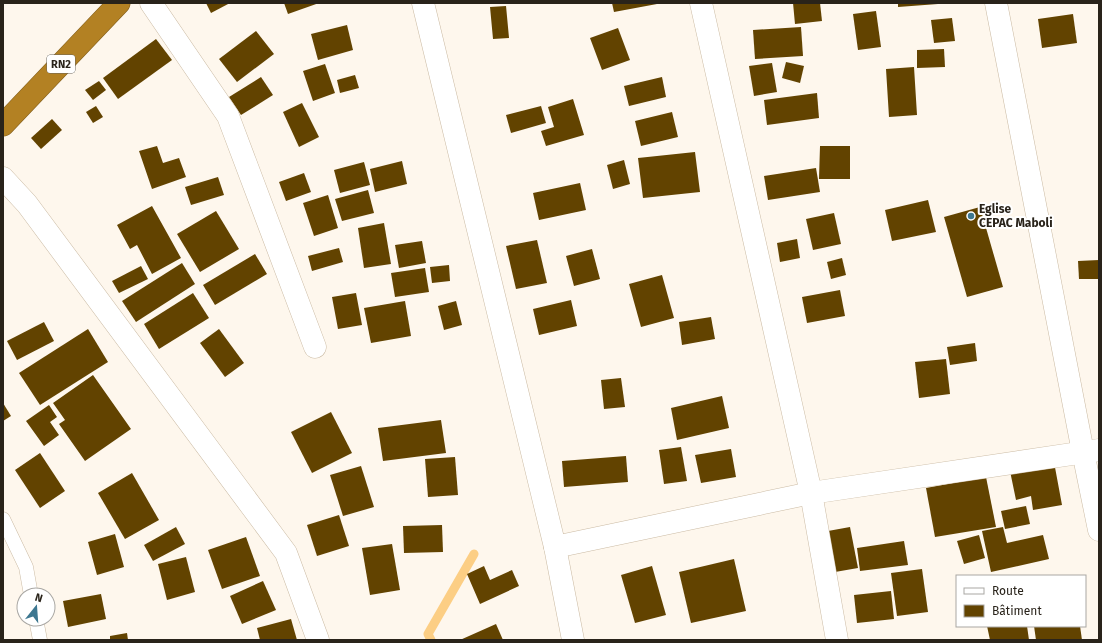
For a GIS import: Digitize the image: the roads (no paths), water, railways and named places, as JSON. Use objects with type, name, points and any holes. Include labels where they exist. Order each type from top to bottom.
[{"type":"highway","name":"RN2","points":[[3,125],[119,3]]},
{"type":"street","points":[[151,3],[228,116],[315,347]]},
{"type":"street","points":[[423,3],[555,547],[573,640]]},
{"type":"street","points":[[701,3],[811,493],[837,640]]},
{"type":"street","points":[[996,3],[1091,451],[1099,530]]},
{"type":"street","points":[[3,178],[27,204],[286,553],[318,640]]},
{"type":"street","points":[[555,547],[811,493],[1091,451]]},
{"type":"lane","points":[[3,519],[26,568],[30,587]]},
{"type":"lane","points":[[38,627],[40,640]]},
{"type":"waterway","points":[[431,640],[428,634],[474,554]]},
{"type":"place","name":"Eglise CEPAC Maboli","points":[[971,216]]}]
